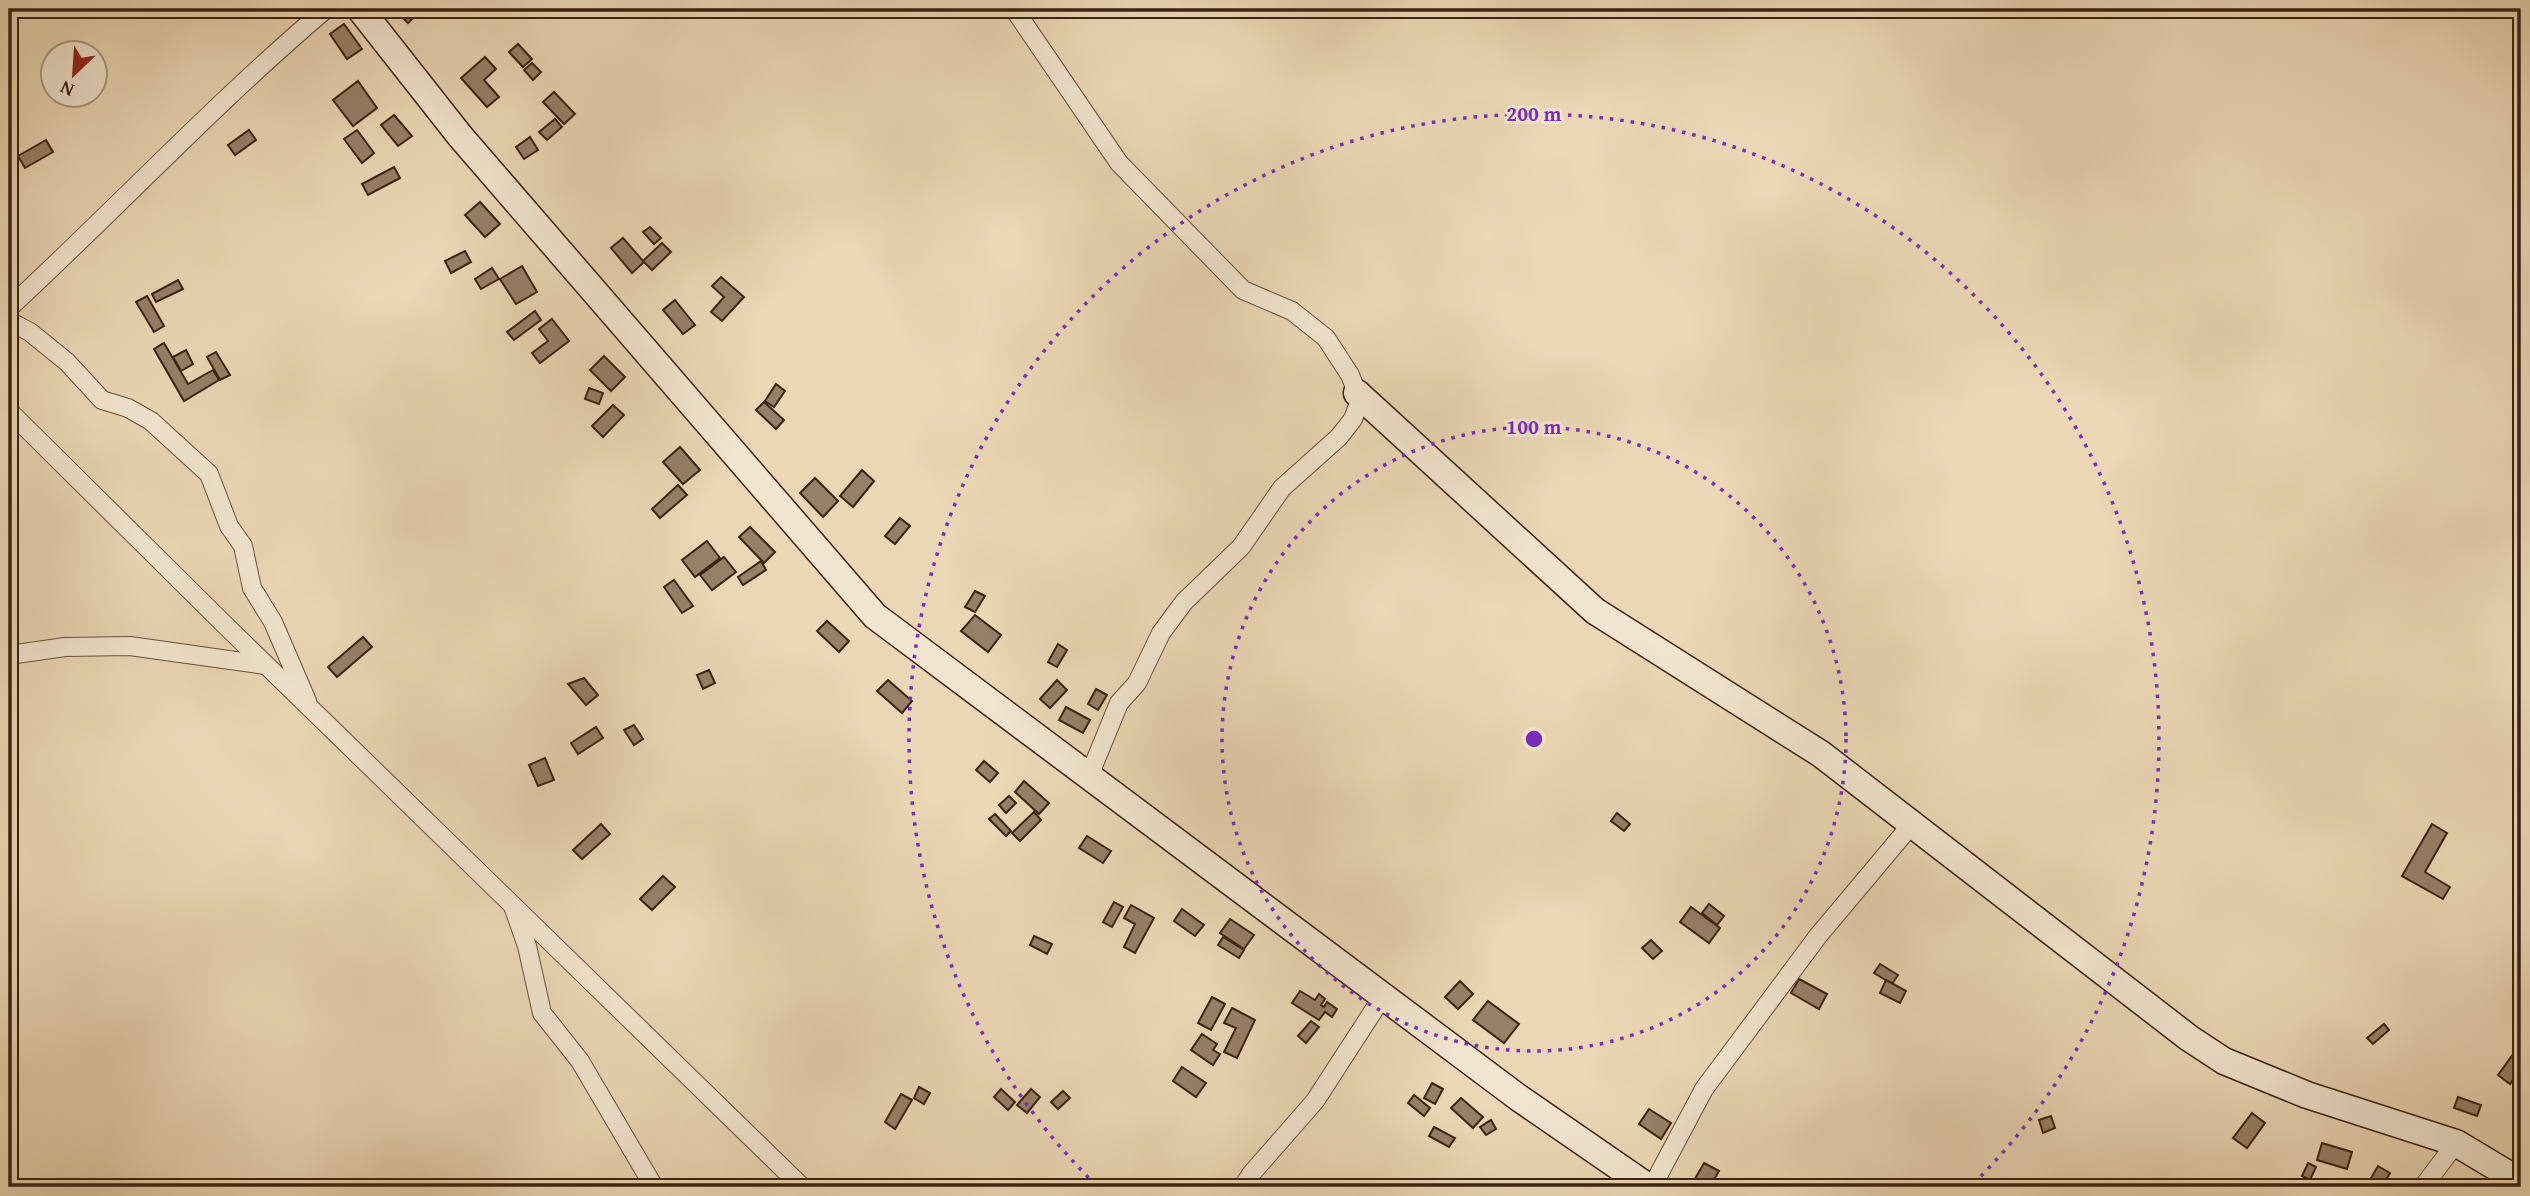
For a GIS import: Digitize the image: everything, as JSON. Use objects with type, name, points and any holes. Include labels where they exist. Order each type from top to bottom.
[{"type":"street","points":[[9,308],[97,226],[247,75],[326,9]]},
{"type":"street","points":[[360,9],[460,136],[875,616],[1525,1102],[1650,1187],[1704,1089],[1818,936],[1912,824]]},
{"type":"street","points":[[1014,9],[1119,163],[1243,290],[1292,311],[1326,338],[1350,374],[1360,400],[1353,419],[1339,437],[1282,488],[1241,547],[1184,603],[1161,633],[1137,683],[1119,703],[1089,776]]},
{"type":"street","points":[[9,321],[30,332],[67,362],[102,400],[128,408],[151,421],[209,474],[229,526],[243,546],[252,588],[273,622],[310,708]]},
{"type":"street","points":[[1357,393],[1595,611],[1821,754],[2189,1038],[2224,1061],[2307,1095],[2456,1143],[2521,1182]]},
{"type":"street","points":[[9,411],[265,665],[802,1187]]},
{"type":"street","points":[[9,655],[65,647],[130,646],[265,665]]},
{"type":"street","points":[[512,903],[527,946],[542,1013],[580,1061],[654,1187]]},
{"type":"street","points":[[1243,1187],[1251,1174],[1315,1101],[1383,996]]},
{"type":"street","points":[[2423,1187],[2456,1143]]},
{"type":"building","points":[[394,9],[413,9],[418,13],[408,23]]},
{"type":"building","points":[[344,24],[362,49],[347,59],[330,34]]},
{"type":"building","points":[[518,44],[532,59],[523,67],[509,52]]},
{"type":"building","points":[[485,57],[496,69],[484,80],[499,97],[487,107],[461,78]]},
{"type":"building","points":[[532,63],[541,72],[533,80],[524,70]]},
{"type":"building","points":[[358,81],[377,108],[353,126],[333,100]]},
{"type":"building","points":[[554,92],[575,114],[564,124],[543,102]]},
{"type":"building","points":[[394,115],[412,136],[398,146],[381,125]]},
{"type":"building","points":[[555,119],[562,127],[547,140],[539,132]]},
{"type":"building","points":[[249,130],[256,140],[235,155],[228,145]]},
{"type":"building","points":[[357,130],[374,153],[362,163],[344,139]]},
{"type":"building","points":[[530,137],[538,150],[524,159],[516,147]]},
{"type":"building","points":[[46,140],[53,152],[25,168],[18,156]]},
{"type":"building","points":[[394,167],[400,178],[368,195],[362,184]]},
{"type":"building","points":[[480,202],[500,224],[485,237],[465,215]]},
{"type":"building","points":[[650,227],[661,238],[654,244],[643,232]]},
{"type":"building","points":[[623,238],[644,262],[632,273],[611,248]]},
{"type":"building","points":[[662,243],[671,252],[652,270],[643,261]]},
{"type":"building","points":[[465,251],[471,262],[451,273],[445,261]]},
{"type":"building","points":[[522,266],[537,292],[516,304],[500,279]]},
{"type":"building","points":[[492,268],[499,279],[481,289],[475,279]]},
{"type":"building","points":[[721,277],[744,297],[722,321],[711,312],[724,297],[712,286]]},
{"type":"building","points":[[178,280],[183,289],[156,302],[152,294]]},
{"type":"building","points":[[147,296],[164,326],[154,332],[136,302]]},
{"type":"building","points":[[675,300],[695,325],[683,334],[663,310]]},
{"type":"building","points":[[535,311],[541,320],[514,340],[507,332]]},
{"type":"building","points":[[552,319],[569,341],[540,363],[532,353],[548,341],[539,329]]},
{"type":"building","points":[[164,343],[188,384],[213,370],[219,380],[184,401],[154,349]]},
{"type":"building","points":[[186,350],[193,364],[181,371],[173,357]]},
{"type":"building","points":[[216,352],[230,375],[220,380],[207,357]]},
{"type":"building","points":[[604,356],[625,377],[611,391],[590,370]]},
{"type":"building","points":[[776,384],[785,391],[774,407],[765,401]]},
{"type":"building","points":[[589,388],[603,393],[599,404],[585,399]]},
{"type":"building","points":[[764,402],[784,420],[776,429],[756,410]]},
{"type":"building","points":[[613,405],[624,415],[603,437],[592,426]]},
{"type":"building","points":[[680,447],[700,470],[683,484],[663,462]]},
{"type":"building","points":[[862,470],[874,481],[853,507],[840,496]]},
{"type":"building","points":[[815,478],[838,501],[823,517],[800,493]]},
{"type":"building","points":[[678,485],[687,495],[660,518],[652,509]]},
{"type":"building","points":[[900,518],[910,526],[895,544],[885,536]]},
{"type":"building","points":[[750,527],[775,552],[764,563],[739,537]]},
{"type":"building","points":[[707,541],[720,558],[695,577],[682,560]]},
{"type":"building","points":[[724,557],[736,572],[712,590],[700,575]]},
{"type":"building","points":[[761,561],[766,570],[743,585],[738,577]]},
{"type":"building","points":[[674,580],[693,606],[682,613],[664,587]]},
{"type":"building","points":[[975,591],[985,596],[975,612],[965,607]]},
{"type":"building","points":[[975,615],[1001,635],[988,652],[961,631]]},
{"type":"building","points":[[827,621],[849,641],[839,652],[817,631]]},
{"type":"building","points":[[363,637],[372,647],[337,677],[328,667]]},
{"type":"building","points":[[1058,644],[1067,650],[1057,667],[1048,662]]},
{"type":"building","points":[[709,670],[715,683],[703,689],[697,675]]},
{"type":"building","points":[[584,678],[598,695],[586,705],[568,684]]},
{"type":"building","points":[[888,680],[912,701],[902,713],[877,691]]},
{"type":"building","points":[[1057,680],[1067,690],[1050,708],[1040,699]]},
{"type":"building","points":[[1096,689],[1107,695],[1098,710],[1088,704]]},
{"type":"building","points":[[1066,707],[1090,720],[1083,733],[1059,720]]},
{"type":"building","points":[[634,725],[643,739],[634,745],[624,730]]},
{"type":"building","points":[[596,727],[603,738],[578,754],[571,743]]},
{"type":"building","points":[[545,758],[554,780],[538,786],[529,765]]},
{"type":"building","points":[[984,761],[998,773],[990,782],[976,770]]},
{"type":"building","points":[[1024,781],[1049,803],[1039,814],[1015,792]]},
{"type":"building","points":[[1009,796],[1016,803],[1006,813],[999,805]]},
{"type":"building","points":[[1034,812],[1041,820],[1020,841],[1012,833]]},
{"type":"building","points":[[1617,813],[1630,824],[1624,831],[1611,821]]},
{"type":"building","points":[[995,814],[1011,831],[1006,836],[989,819]]},
{"type":"building","points":[[601,824],[610,834],[582,859],[573,850]]},
{"type":"building","points":[[2432,824],[2447,833],[2425,872],[2450,887],[2443,899],[2402,876]]},
{"type":"building","points":[[1087,836],[1111,851],[1103,863],[1079,848]]},
{"type":"building","points":[[663,876],[675,887],[652,910],[640,899]]},
{"type":"building","points":[[1114,902],[1123,907],[1112,927],[1103,922]]},
{"type":"building","points":[[1709,904],[1724,916],[1717,925],[1702,913]]},
{"type":"building","points":[[1131,905],[1154,918],[1135,953],[1124,947],[1135,924],[1124,918]]},
{"type":"building","points":[[1691,907],[1720,928],[1709,943],[1680,922]]},
{"type":"building","points":[[1182,909],[1204,925],[1195,936],[1174,921]]},
{"type":"building","points":[[1230,919],[1254,935],[1244,949],[1220,933]]},
{"type":"building","points":[[1034,936],[1052,944],[1047,954],[1030,945]]},
{"type":"building","points":[[1223,937],[1244,950],[1239,958],[1218,945]]},
{"type":"building","points":[[1651,940],[1662,951],[1653,959],[1642,948]]},
{"type":"building","points":[[1880,964],[1898,975],[1892,984],[1874,973]]},
{"type":"building","points":[[1799,979],[1827,994],[1819,1009],[1791,993]]},
{"type":"building","points":[[1886,980],[1906,991],[1900,1003],[1880,993]]},
{"type":"building","points":[[1460,981],[1473,994],[1458,1009],[1445,997]]},
{"type":"building","points":[[1300,991],[1315,1000],[1319,994],[1325,999],[1321,1005],[1324,1007],[1327,1002],[1337,1009],[1332,1017],[1325,1012],[1319,1020],[1292,1003]]},
{"type":"building","points":[[1212,997],[1225,1004],[1211,1030],[1198,1023]]},
{"type":"building","points":[[1488,1001],[1519,1024],[1504,1043],[1473,1020]]},
{"type":"building","points":[[1232,1008],[1255,1020],[1237,1058],[1224,1052],[1236,1028],[1224,1023]]},
{"type":"building","points":[[1311,1021],[1319,1027],[1306,1043],[1298,1036]]},
{"type":"building","points":[[2384,1024],[2389,1030],[2373,1044],[2367,1038]]},
{"type":"building","points":[[1202,1034],[1217,1044],[1213,1050],[1220,1054],[1213,1065],[1191,1050]]},
{"type":"building","points":[[2514,1053],[2521,1058],[2521,1068],[2510,1084],[2498,1075]]},
{"type":"building","points":[[1182,1067],[1206,1083],[1196,1097],[1173,1081]]},
{"type":"building","points":[[1432,1083],[1443,1089],[1435,1104],[1424,1098]]},
{"type":"building","points":[[919,1087],[930,1093],[924,1104],[914,1098]]},
{"type":"building","points":[[1001,1089],[1015,1102],[1008,1110],[994,1097]]},
{"type":"building","points":[[1031,1089],[1040,1097],[1027,1113],[1017,1105]]},
{"type":"building","points":[[1063,1091],[1070,1098],[1058,1109],[1051,1102]]},
{"type":"building","points":[[901,1094],[912,1100],[895,1129],[885,1122]]},
{"type":"building","points":[[1414,1095],[1430,1108],[1424,1116],[1408,1103]]},
{"type":"building","points":[[2458,1097],[2481,1105],[2477,1116],[2454,1108]]},
{"type":"building","points":[[1461,1098],[1483,1117],[1473,1128],[1451,1108]]},
{"type":"building","points":[[1649,1109],[1671,1123],[1661,1139],[1639,1124]]},
{"type":"building","points":[[2252,1113],[2265,1123],[2247,1148],[2233,1138]]},
{"type":"building","points":[[2051,1116],[2055,1128],[2043,1133],[2039,1120]]},
{"type":"building","points":[[1491,1120],[1496,1129],[1486,1135],[1480,1127]]},
{"type":"building","points":[[1434,1127],[1455,1138],[1449,1147],[1429,1136]]},
{"type":"building","points":[[2322,1143],[2352,1152],[2347,1169],[2317,1160]]},
{"type":"building","points":[[1704,1163],[1719,1171],[1710,1187],[1692,1184]]},
{"type":"building","points":[[2308,1163],[2316,1167],[2310,1180],[2302,1176]]},
{"type":"building","points":[[2378,1166],[2390,1173],[2382,1187],[2371,1187],[2367,1185]]}]
